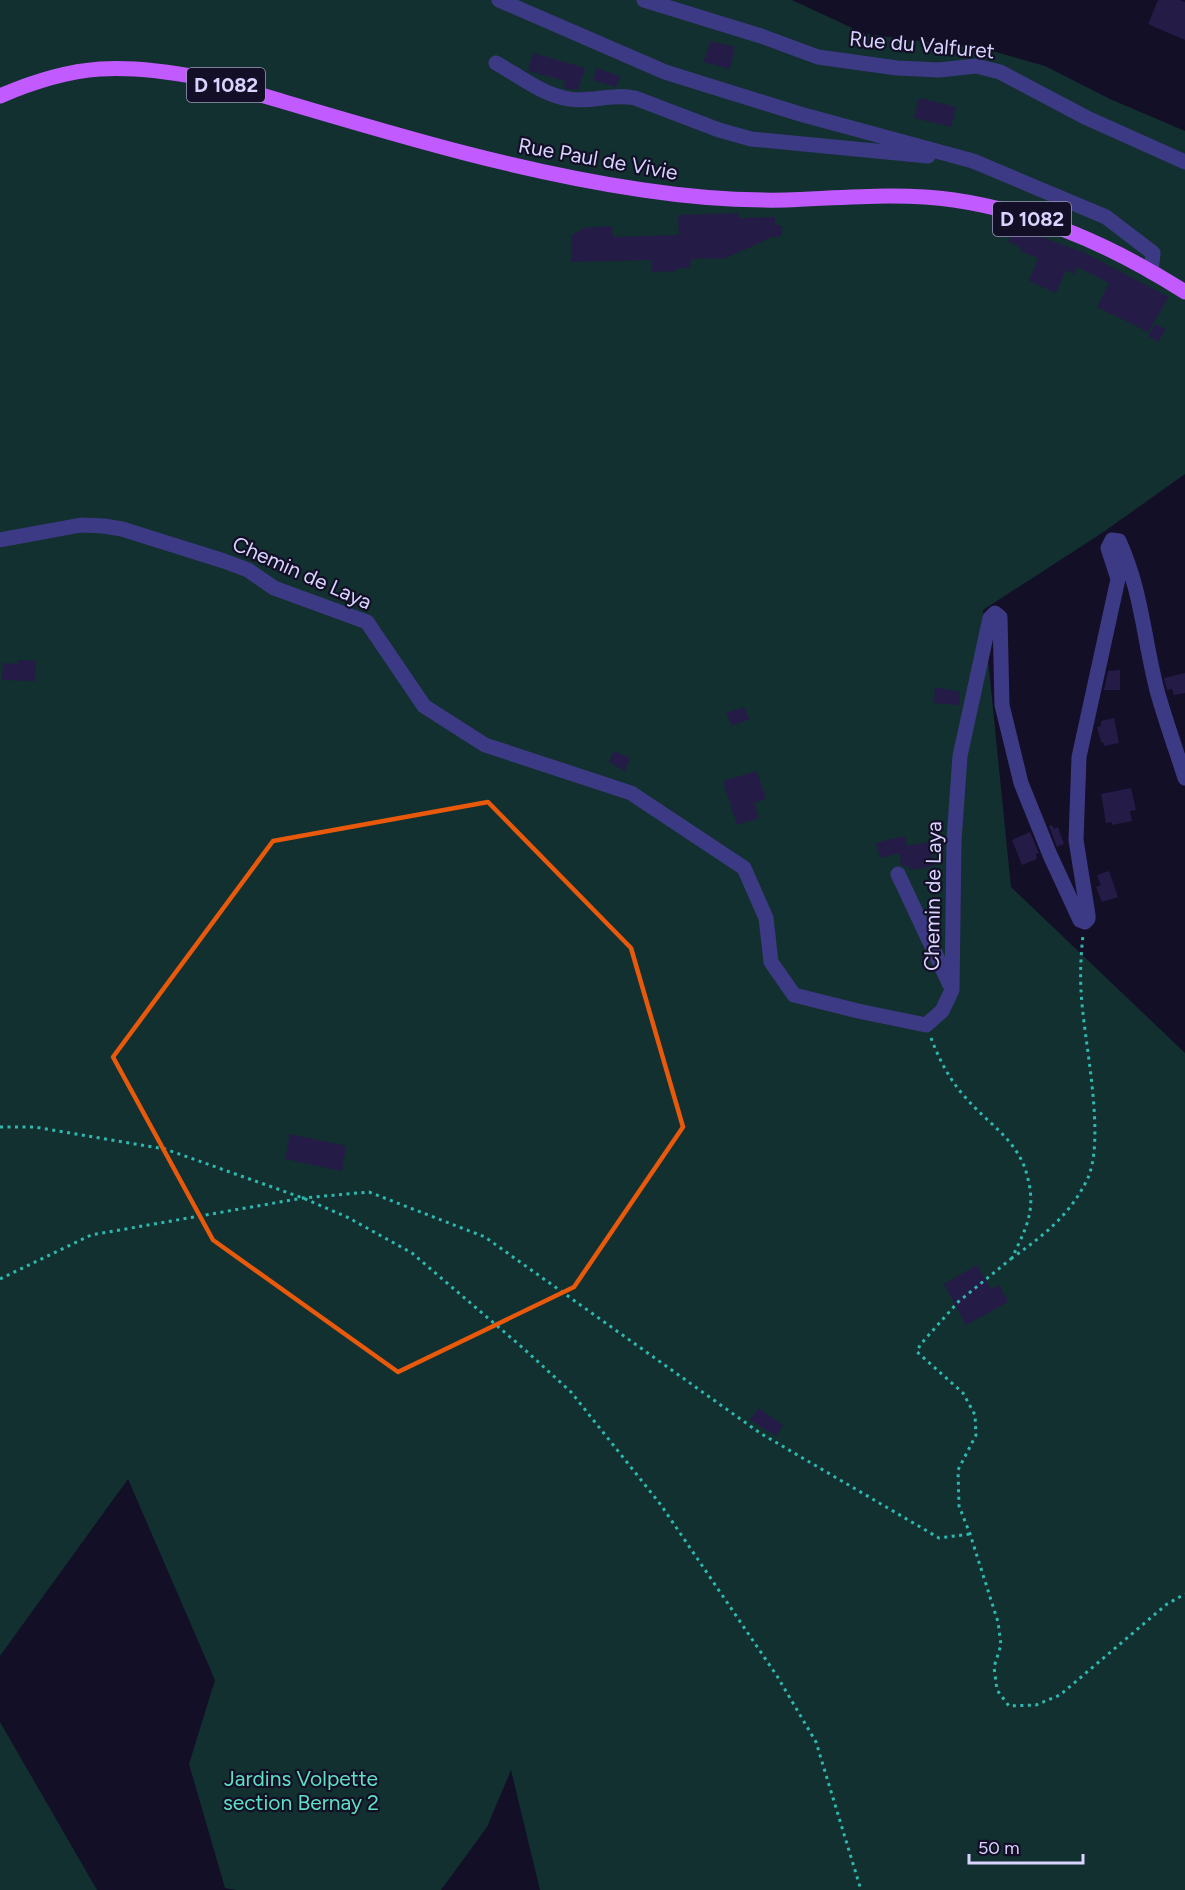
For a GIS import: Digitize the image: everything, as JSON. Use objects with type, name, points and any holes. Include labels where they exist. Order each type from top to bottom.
[{"type":"main road","name":"Rue Paul de Vivie","points":[[0,96],[35,81],[76,71],[101,68],[165,71],[203,78],[492,160],[598,183],[702,198],[782,200],[930,197],[988,206],[1058,228],[1123,256],[1185,292]]},
{"type":"street","points":[[499,0],[665,72],[800,114],[973,161],[1106,217],[1153,253],[1150,272]]},
{"type":"street","name":"Rue du Valfuret","points":[[644,0],[761,36],[818,57],[897,68],[939,70],[976,66],[1000,72],[1087,118],[1185,162]]},
{"type":"street","points":[[496,63],[544,91],[569,99],[621,95],[635,98],[718,130],[751,139],[958,157]]},
{"type":"street","name":"Chemin de Laya","points":[[0,540],[81,525],[123,529],[248,570],[274,588],[367,622],[424,706],[485,745],[631,793],[744,868],[766,918],[771,962],[794,995],[926,1025],[942,1011],[952,990],[954,840],[960,756],[990,618],[995,613],[1000,617],[1002,705],[1021,783],[1073,906],[1080,920],[1085,922]]},
{"type":"street","points":[[1085,922],[1088,915],[1076,840],[1079,757],[1118,579],[1108,548],[1112,540],[1119,541],[1129,562],[1144,620],[1158,692],[1185,778]]},
{"type":"street","points":[[898,874],[952,990]]},
{"type":"path","points":[[1085,922],[1080,963],[1081,991],[1095,1126],[1092,1160],[1087,1179],[1064,1214],[1046,1234],[958,1302],[920,1345],[917,1352],[952,1381],[968,1400],[975,1414],[976,1435],[958,1470],[959,1506],[998,1622],[1001,1646],[994,1667],[997,1690],[1009,1706],[1036,1705],[1060,1695],[1167,1604],[1185,1594]]},
{"type":"path","points":[[926,1025],[939,1059],[952,1081],[978,1112],[1010,1140],[1021,1155],[1031,1189],[1029,1215],[1012,1258]]},
{"type":"path","points":[[0,1127],[35,1127],[165,1149],[303,1198],[347,1217],[412,1253],[523,1348],[578,1400],[661,1505],[777,1676],[816,1742],[861,1890]]},
{"type":"path","points":[[0,1280],[91,1234],[303,1198],[369,1192],[485,1237],[760,1433],[939,1538],[970,1534]]},
{"type":"highlighted area","points":[[488,802],[631,948],[683,1127],[574,1287],[398,1372],[213,1240],[113,1057],[273,841]]},
{"type":"green space","name":"Jardins Volpette section Bernay 2","points":[[0,0],[792,0],[865,34],[985,49],[1045,66],[1110,99],[1185,131],[1185,474],[1102,533],[983,610],[1011,887],[1185,1053],[1185,1890],[540,1890],[511,1770],[487,1827],[441,1890],[237,1890],[225,1888],[189,1764],[215,1680],[128,1479],[0,1656]]},
{"type":"green space","points":[[0,1722],[97,1890],[0,1890]]},
{"type":"building","points":[[1158,0],[1185,2],[1185,40],[1148,24]]},
{"type":"building","points":[[710,41],[735,47],[730,69],[704,62]]},
{"type":"building","points":[[533,53],[585,68],[578,90],[563,88],[565,81],[528,71]]},
{"type":"building","points":[[596,68],[620,76],[616,87],[593,80]]},
{"type":"building","points":[[919,98],[956,107],[951,127],[914,118]]},
{"type":"building","points":[[738,213],[739,218],[775,217],[775,225],[782,225],[782,236],[772,237],[726,258],[691,259],[690,268],[677,268],[677,271],[652,272],[651,260],[571,262],[571,236],[584,228],[612,226],[613,237],[679,235],[678,215]]},
{"type":"building","points":[[1013,227],[1083,252],[1169,297],[1148,332],[1097,307],[1109,283],[1077,267],[1074,274],[1066,270],[1056,293],[1029,281],[1038,258],[1020,251],[1021,248],[1008,241]]},
{"type":"building","points":[[1155,324],[1166,329],[1158,342],[1148,336]]},
{"type":"building","points":[[18,660],[36,661],[35,681],[2,680],[3,663],[18,664]]},
{"type":"building","points":[[1120,670],[1120,690],[1104,690],[1108,671]]},
{"type":"building","points":[[1185,673],[1185,693],[1174,695],[1172,689],[1167,690],[1164,678]]},
{"type":"building","points":[[935,687],[960,692],[959,705],[934,703]]},
{"type":"building","points":[[744,707],[749,719],[732,726],[726,713]]},
{"type":"building","points":[[1114,718],[1119,743],[1104,746],[1097,727],[1101,726],[1101,721]]},
{"type":"building","points":[[614,751],[630,758],[625,771],[609,762]]},
{"type":"building","points":[[757,771],[766,799],[754,803],[759,818],[737,825],[723,781]]},
{"type":"building","points":[[1131,788],[1136,810],[1130,811],[1132,821],[1112,825],[1112,822],[1106,823],[1101,794]]},
{"type":"building","points":[[1052,825],[1054,829],[1058,827],[1064,844],[1057,847],[1049,826]]},
{"type":"building","points":[[1030,832],[1039,853],[1036,854],[1037,859],[1022,865],[1012,840]]},
{"type":"building","points":[[905,836],[907,846],[929,842],[933,866],[910,870],[909,866],[901,865],[899,853],[880,858],[876,843]]},
{"type":"building","points":[[1109,871],[1118,897],[1102,902],[1096,887],[1101,885],[1097,875]]},
{"type":"building","points":[[290,1134],[346,1146],[342,1171],[285,1159]]},
{"type":"building","points":[[977,1265],[991,1289],[999,1285],[1008,1302],[966,1325],[944,1284]]},
{"type":"building","points":[[758,1408],[783,1425],[776,1436],[750,1420]]}]
